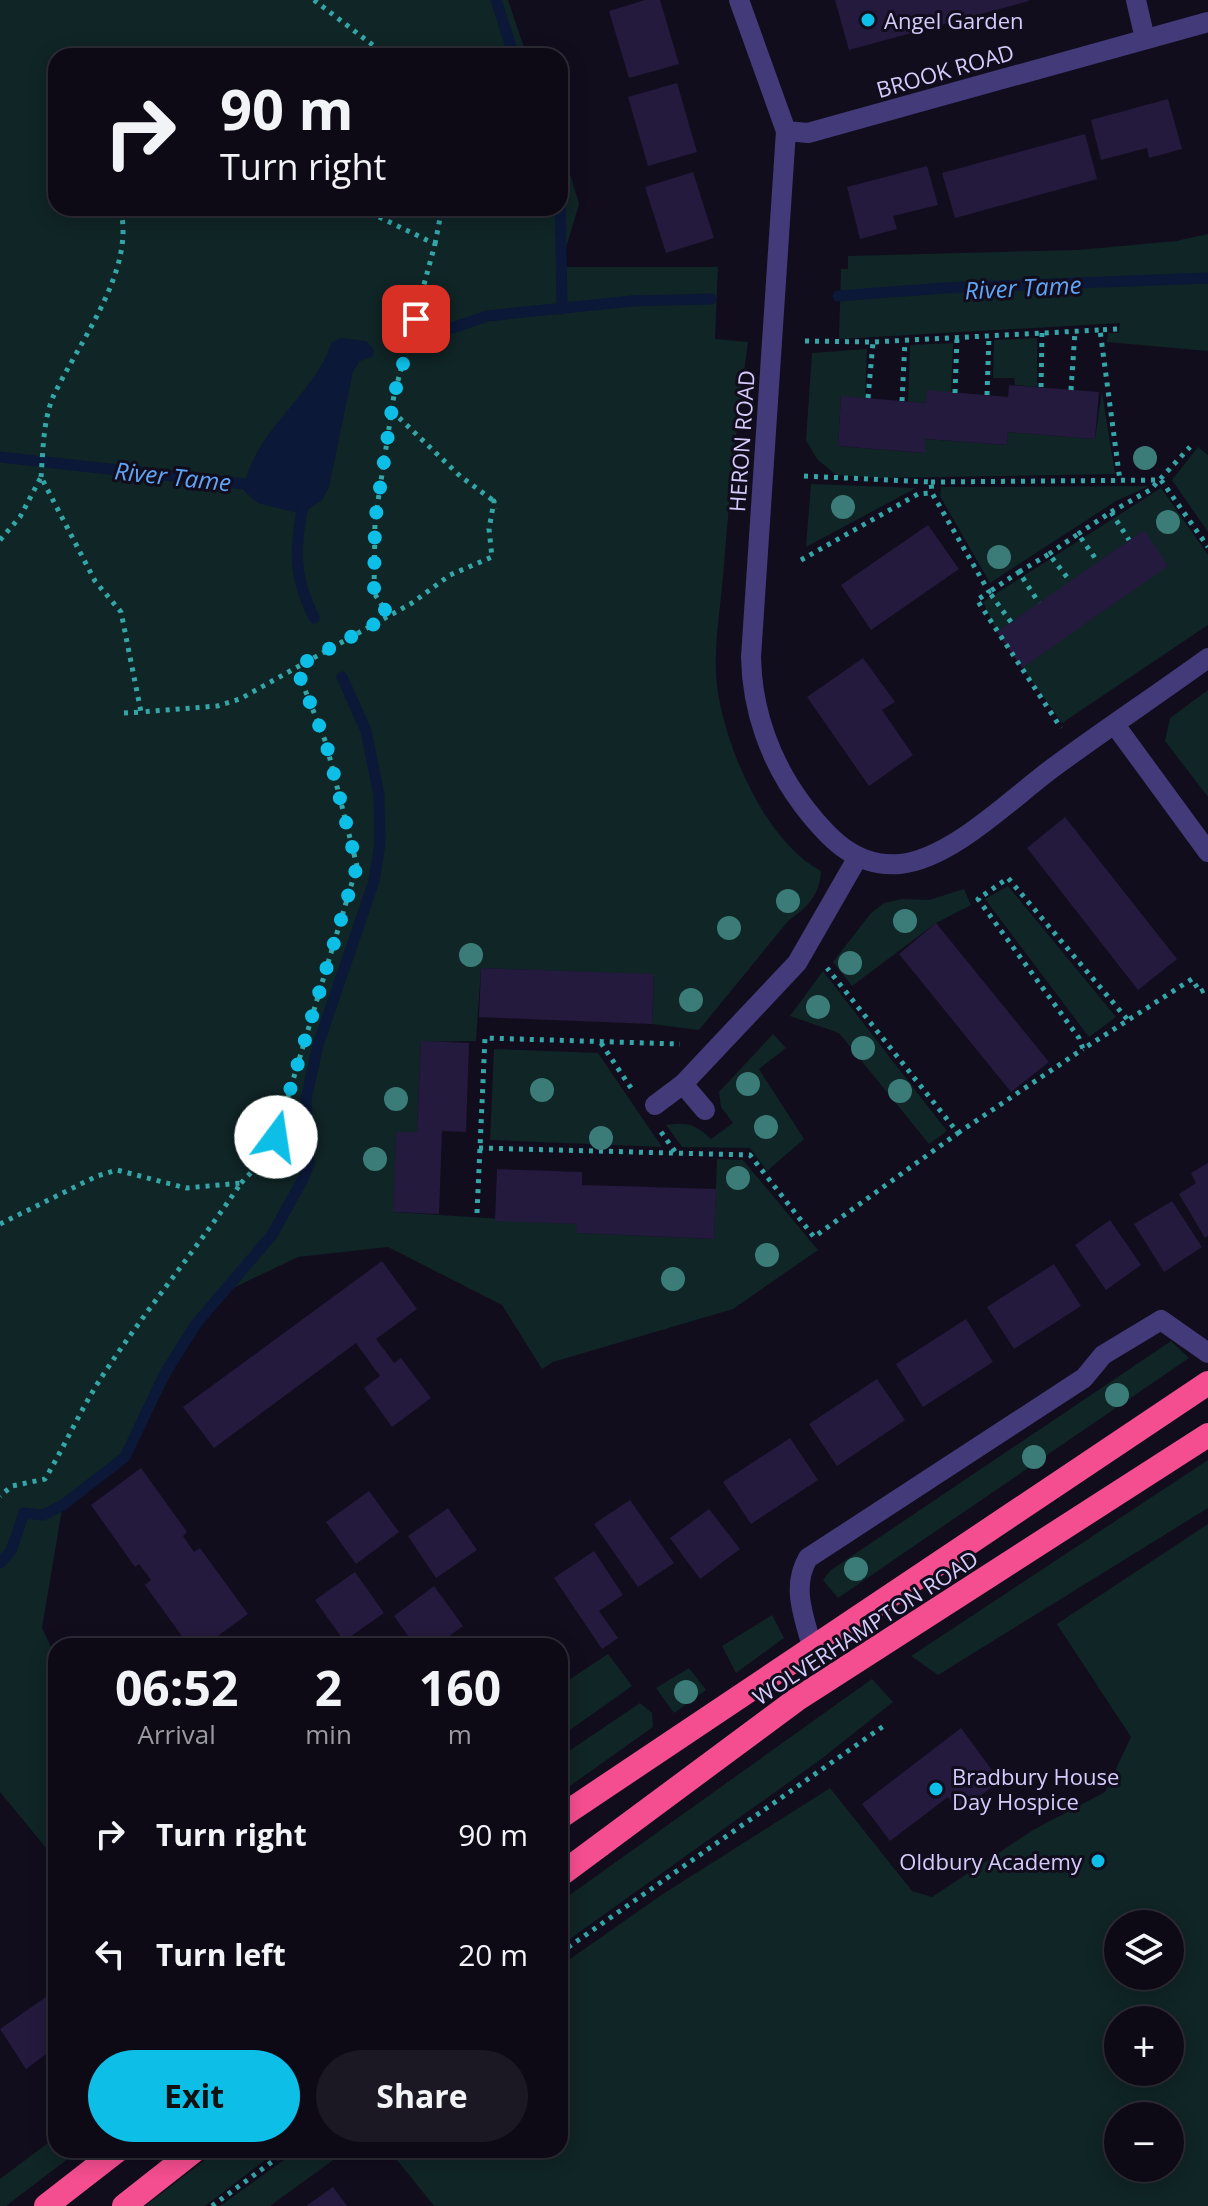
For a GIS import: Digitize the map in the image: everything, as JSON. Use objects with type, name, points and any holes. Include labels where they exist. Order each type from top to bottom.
[{"type":"highway","name":"WOLVERHAMPTON ROAD","points":[[568,1812],[1208,1383]]},
{"type":"highway","name":"WOLVERHAMPTON ROAD","points":[[568,1869],[796,1700],[1208,1435]]},
{"type":"highway","points":[[46,2206],[108,2158]]},
{"type":"highway","points":[[124,2206],[185,2158]]},
{"type":"street","name":"HERON ROAD","points":[[739,0],[786,131],[751,689],[762,728],[793,791],[819,827],[858,857],[867,862],[902,864],[937,851],[1208,658]]},
{"type":"street","points":[[1136,0],[1145,39]]},
{"type":"street","name":"BROOK ROAD","points":[[786,131],[808,133],[1208,22]]},
{"type":"street","points":[[1115,725],[1208,852]]},
{"type":"street","points":[[655,1105],[683,1084],[797,963],[858,857]]},
{"type":"street","points":[[683,1084],[705,1110]]},
{"type":"street","name":"WOLVERHAMPTON ROAD","points":[[812,1647],[799,1598],[800,1572],[808,1558],[1084,1378],[1103,1355],[1161,1320],[1208,1353]]},
{"type":"path","points":[[314,0],[340,16],[378,48]]},
{"type":"path","points":[[0,540],[20,517],[41,477],[52,400],[96,320],[122,246],[126,229],[122,216]]},
{"type":"path","points":[[389,616],[374,593],[375,521],[391,411],[440,216]]},
{"type":"path","points":[[379,217],[435,244]]},
{"type":"path","points":[[805,341],[905,341],[1117,329]]},
{"type":"path","points":[[1100,330],[1120,481]]},
{"type":"path","points":[[1071,390],[1075,331]]},
{"type":"path","points":[[1041,387],[1042,333]]},
{"type":"path","points":[[987,395],[989,335]]},
{"type":"path","points":[[955,393],[957,337]]},
{"type":"path","points":[[902,401],[905,341]]},
{"type":"path","points":[[868,398],[873,342]]},
{"type":"path","points":[[391,411],[460,476],[494,501],[495,509]]},
{"type":"path","points":[[1064,734],[977,600],[1161,480],[1190,447]]},
{"type":"path","points":[[804,476],[931,482],[1161,480]]},
{"type":"path","points":[[41,477],[95,581],[121,612],[141,712]]},
{"type":"path","points":[[1161,480],[1208,547]]},
{"type":"path","points":[[931,482],[932,493],[989,592],[1011,622]]},
{"type":"path","points":[[801,560],[918,494],[932,493]]},
{"type":"path","points":[[124,713],[217,706],[253,693],[389,616],[450,575],[492,557],[489,529],[494,501]]},
{"type":"path","points":[[1111,512],[1129,540]]},
{"type":"path","points":[[1078,534],[1098,562]]},
{"type":"path","points":[[1049,554],[1070,581]]},
{"type":"path","points":[[1019,572],[1039,603]]},
{"type":"path","points":[[0,1496],[12,1486],[45,1479],[102,1376],[241,1183],[263,1160],[276,1137],[357,866],[326,743],[296,667]]},
{"type":"path","points":[[1083,1049],[1079,1038],[978,899],[1008,878],[1127,1019]]},
{"type":"path","points":[[825,965],[958,1133]]},
{"type":"path","points":[[479,1148],[750,1155],[814,1237],[958,1133],[1127,1019],[1192,979],[1200,992],[1208,988]]},
{"type":"path","points":[[477,1213],[485,1038],[693,1045]]},
{"type":"path","points":[[635,1094],[646,1084]]},
{"type":"path","points":[[0,1224],[97,1176],[117,1170],[186,1188],[241,1183]]},
{"type":"path","points":[[568,1947],[885,1725]]},
{"type":"path","points":[[212,2206],[277,2158]]},
{"type":"green space","points":[[0,0],[508,0],[524,48],[48,48],[48,216],[568,216],[568,167],[579,204],[565,251],[564,267],[718,267],[715,339],[748,342],[717,632],[717,686],[729,736],[751,790],[782,838],[821,871],[818,887],[811,900],[788,921],[699,1030],[652,1024],[654,975],[481,968],[476,1041],[421,1042],[417,1132],[396,1132],[394,1212],[577,1224],[577,1233],[714,1239],[717,1159],[743,1160],[818,1250],[733,1309],[553,1362],[542,1369],[502,1305],[388,1247],[298,1257],[229,1290],[204,1313],[193,1330],[127,1462],[62,1509],[42,1628],[48,1640],[48,1850],[0,1792]]},
{"type":"green space","points":[[1208,234],[1208,351],[1107,342],[1108,333],[1119,333],[1120,323],[839,339],[841,269],[848,269],[848,256],[1078,250],[1176,241]]},
{"type":"green space","points":[[1037,338],[1037,387],[1015,385],[1014,378],[993,378],[994,340]]},
{"type":"green space","points":[[953,343],[951,393],[928,391],[926,403],[908,402],[910,345]]},
{"type":"green space","points":[[867,349],[865,398],[841,397],[838,446],[924,453],[925,439],[1007,445],[1008,432],[1095,439],[1102,392],[1115,474],[879,478],[836,475],[817,459],[806,440],[812,353]]},
{"type":"green space","points":[[1198,447],[1208,455],[1208,532],[1172,480]]},
{"type":"green space","points":[[811,484],[916,488],[806,547]]},
{"type":"green space","points":[[1149,486],[1116,501],[990,583],[940,496],[941,487]]},
{"type":"green space","points":[[1161,488],[1208,555],[1208,625],[1062,723],[997,632],[983,602]]},
{"type":"green space","points":[[1208,690],[1208,797],[1165,741],[1170,718]]},
{"type":"green space","points":[[1008,886],[1116,1017],[1089,1037],[985,899]]},
{"type":"green space","points":[[964,889],[971,905],[936,923],[852,986],[833,962],[871,913],[884,903],[902,899],[929,900]]},
{"type":"green space","points":[[823,971],[947,1131],[929,1144],[839,1033],[790,1016]]},
{"type":"green space","points":[[773,1034],[786,1048],[759,1069],[804,1139],[767,1171],[750,1148],[682,1147],[666,1125],[690,1125],[711,1139],[733,1123],[721,1107],[719,1092]]},
{"type":"green space","points":[[494,1049],[598,1053],[662,1147],[490,1140]]},
{"type":"green space","points":[[1171,1341],[1189,1358],[838,1598],[823,1580],[831,1570]]},
{"type":"green space","points":[[1208,1460],[1208,1508],[938,1675],[911,1656]]},
{"type":"green space","name":"Oldbury Academy","points":[[1208,1524],[1208,2206],[434,2206],[395,2158],[568,2158],[568,1960],[663,1894],[830,1788],[912,1891],[932,1897],[1033,1830],[1105,1792],[1131,1737],[1057,1624]]},
{"type":"green space","points":[[772,1615],[784,1638],[736,1673],[722,1646]]},
{"type":"green space","points":[[608,1654],[632,1686],[568,1731],[568,1681]]},
{"type":"green space","points":[[689,1668],[706,1690],[674,1713],[656,1688]]},
{"type":"green space","points":[[872,1679],[893,1702],[820,1760],[568,1940],[568,1896]]},
{"type":"green space","points":[[640,1703],[652,1713],[653,1727],[568,1787],[568,1752]]},
{"type":"green space","points":[[48,2143],[48,2158],[69,2158],[6,2206],[0,2206],[0,2179]]},
{"type":"green space","points":[[208,2158],[268,2158],[205,2206],[145,2206]]},
{"type":"green space","points":[[287,2158],[336,2158],[270,2206],[220,2206]]},
{"type":"water","points":[[341,338],[366,341],[374,350],[372,357],[360,361],[353,371],[329,487],[322,500],[301,514],[258,503],[244,491],[258,451],[312,380],[332,342]]},
{"type":"building","points":[[645,0],[660,0],[679,64],[629,78],[609,11]]},
{"type":"building","points":[[835,0],[1028,0],[1029,1],[849,50]]},
{"type":"building","points":[[677,83],[697,152],[648,166],[628,97]]},
{"type":"building","points":[[1168,99],[1182,149],[1149,158],[1147,148],[1101,160],[1091,120]]},
{"type":"building","points":[[1085,134],[1097,179],[955,218],[942,173]]},
{"type":"building","points":[[927,166],[938,205],[893,216],[897,229],[860,239],[847,187]]},
{"type":"building","points":[[693,172],[714,238],[666,253],[645,187]]},
{"type":"building","points":[[1009,385],[1099,392],[1095,439],[1008,432],[1007,445],[925,439],[925,453],[838,446],[841,396],[926,403],[927,390],[1008,397]]},
{"type":"building","points":[[928,525],[959,569],[871,630],[841,585]]},
{"type":"building","points":[[1144,530],[1168,566],[1022,668],[997,632]]},
{"type":"building","points":[[863,658],[895,702],[882,710],[913,755],[869,786],[807,697]]},
{"type":"building","points":[[1065,817],[1177,959],[1138,990],[1027,848]]},
{"type":"building","points":[[936,923],[1049,1062],[1011,1092],[899,954]]},
{"type":"building","points":[[481,968],[654,974],[652,1024],[479,1017]]},
{"type":"building","points":[[421,1041],[469,1043],[466,1132],[442,1131],[439,1214],[393,1212],[396,1132],[417,1132]]},
{"type":"building","points":[[1208,1163],[1208,1236],[1205,1238],[1179,1194],[1196,1183],[1191,1173]]},
{"type":"building","points":[[497,1169],[582,1172],[582,1185],[716,1189],[714,1239],[576,1233],[577,1224],[495,1221]]},
{"type":"building","points":[[1172,1201],[1202,1247],[1164,1272],[1134,1224]]},
{"type":"building","points":[[1110,1220],[1141,1265],[1106,1290],[1075,1245]]},
{"type":"building","points":[[382,1261],[417,1309],[376,1339],[394,1363],[401,1358],[431,1398],[392,1427],[364,1388],[380,1376],[356,1343],[214,1448],[183,1407]]},
{"type":"building","points":[[1054,1264],[1081,1306],[1014,1349],[987,1307]]},
{"type":"building","points":[[966,1319],[993,1362],[923,1407],[896,1364]]},
{"type":"building","points":[[877,1379],[905,1420],[837,1466],[809,1424]]},
{"type":"building","points":[[790,1438],[818,1480],[751,1524],[723,1482]]},
{"type":"building","points":[[141,1468],[187,1532],[183,1536],[194,1552],[200,1548],[248,1614],[215,1638],[183,1638],[145,1585],[151,1580],[139,1564],[135,1567],[91,1505]]},
{"type":"building","points":[[369,1491],[399,1532],[356,1564],[326,1522]]},
{"type":"building","points":[[630,1500],[674,1563],[638,1587],[594,1524]]},
{"type":"building","points":[[448,1508],[477,1550],[436,1578],[408,1536]]},
{"type":"building","points":[[709,1509],[740,1549],[700,1579],[670,1538]]},
{"type":"building","points":[[594,1551],[623,1595],[599,1611],[618,1638],[602,1649],[554,1578]]},
{"type":"building","points":[[355,1572],[384,1613],[348,1638],[342,1638],[315,1600]]},
{"type":"building","points":[[434,1586],[463,1626],[447,1638],[409,1638],[394,1616]]},
{"type":"building","name":"Bradbury House Day Hospice","points":[[961,1728],[1000,1781],[959,1812],[948,1797],[890,1841],[862,1804]]},
{"type":"building","points":[[48,1996],[48,2053],[26,2069],[0,2029]]},
{"type":"building","points":[[333,2187],[347,2206],[306,2206]]},
{"type":"waterway","points":[[496,0],[511,48]]},
{"type":"waterway","points":[[560,216],[562,309]]},
{"type":"waterway","name":"River Tame","points":[[838,296],[944,288],[1208,278]]},
{"type":"waterway","name":"River Tame","points":[[452,328],[487,316],[632,301],[711,299]]},
{"type":"waterway","name":"River Tame","points":[[0,457],[245,484],[257,479]]},
{"type":"waterway","points":[[304,499],[297,559],[302,587],[314,618]]},
{"type":"waterway","points":[[0,1563],[11,1551],[24,1513],[43,1515],[63,1505],[125,1457],[164,1375],[196,1324],[272,1235],[309,1164],[306,1099],[318,1045],[374,881],[380,843],[379,795],[366,731],[342,677]]},
{"type":"place","name":"Angel Garden","points":[[868,20]]},
{"type":"place","name":"Bradbury House Day Hospice","points":[[936,1789]]},
{"type":"place","name":"Oldbury Academy","points":[[1098,1861]]},
{"type":"route","points":[[276,1137],[295,1065],[353,890],[357,866],[326,743],[296,667],[389,616],[374,593],[375,521],[394,395],[416,319]]}]
